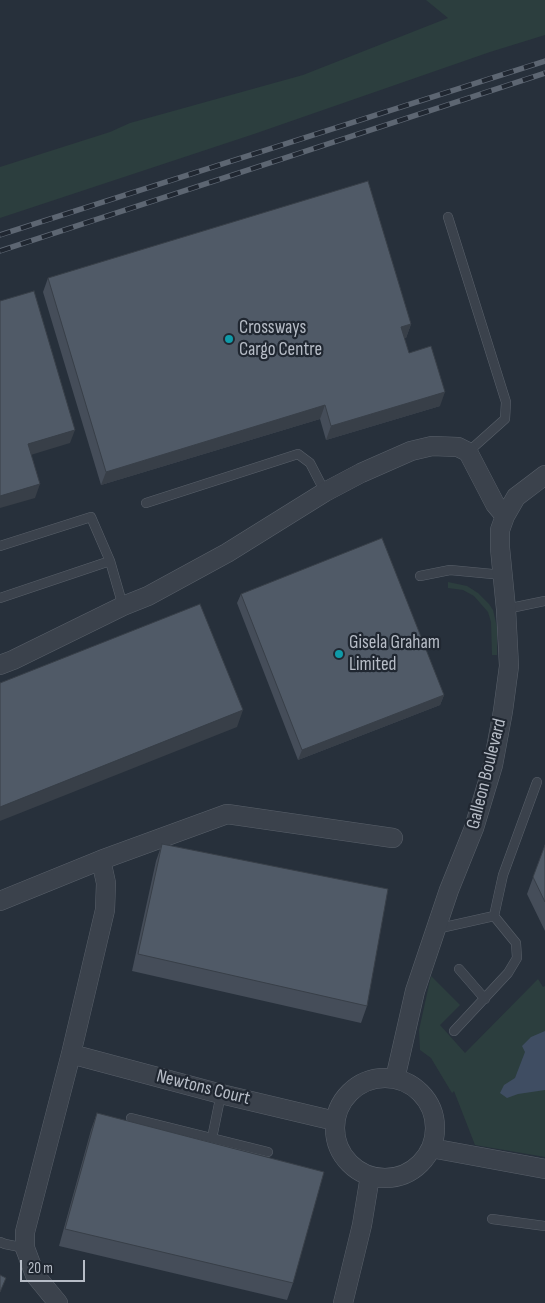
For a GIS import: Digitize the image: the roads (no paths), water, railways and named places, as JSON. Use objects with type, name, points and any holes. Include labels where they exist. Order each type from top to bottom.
[{"type":"street","points":[[0,665],[123,606],[148,596],[227,553],[325,492],[361,473],[411,451],[432,446],[458,447],[468,452],[504,516]]},
{"type":"street","name":"Galleon Boulevard","points":[[395,1079],[414,990],[449,890],[474,828],[493,765],[504,711],[508,666],[500,530],[504,516],[516,497],[545,475]]},
{"type":"street","points":[[0,901],[101,860],[227,814],[394,838]]},
{"type":"street","points":[[58,1303],[35,1275],[25,1248],[25,1232],[71,1054],[105,910],[106,883],[101,860]]},
{"type":"street","name":"Newtons Court","points":[[71,1054],[221,1094],[335,1121]]},
{"type":"street","points":[[395,1079],[416,1089],[427,1101],[434,1116],[435,1132],[431,1148],[421,1163],[406,1174],[388,1178],[370,1176],[357,1170],[343,1155],[335,1135],[335,1121],[339,1107],[347,1095],[358,1086],[371,1080],[395,1079]]},
{"type":"street","points":[[431,1148],[545,1169]]},
{"type":"street","points":[[343,1303],[362,1225],[370,1176]]},
{"type":"lane","points":[[448,217],[506,402],[505,419],[468,452]]},
{"type":"lane","points":[[146,502],[298,454],[310,463],[325,492]]},
{"type":"lane","points":[[0,546],[91,517],[110,561],[123,606]]},
{"type":"lane","points":[[0,598],[110,561]]},
{"type":"lane","points":[[420,576],[450,570],[503,575]]},
{"type":"lane","points":[[506,608],[545,601]]},
{"type":"lane","points":[[494,916],[503,875],[537,782]]},
{"type":"lane","points":[[436,929],[494,916]]},
{"type":"lane","points":[[454,1032],[508,973],[517,958],[516,943],[494,916]]},
{"type":"lane","points":[[459,969],[484,999]]},
{"type":"lane","points":[[212,1138],[221,1094]]},
{"type":"lane","points":[[131,1118],[268,1152]]},
{"type":"lane","points":[[492,1219],[545,1226]]},
{"type":"lane","points":[[0,1242],[25,1248]]},
{"type":"water","points":[[545,1031],[545,1090],[518,1094],[507,1098],[500,1093],[504,1085],[515,1078],[525,1052],[522,1046],[531,1037]]},
{"type":"railway","points":[[0,235],[545,61]]},
{"type":"railway","points":[[0,251],[545,73]]},
{"type":"place","name":"Crossways Cargo Centre","points":[[229,339]]},
{"type":"place","name":"Gisela Graham Limited","points":[[339,654]]}]
